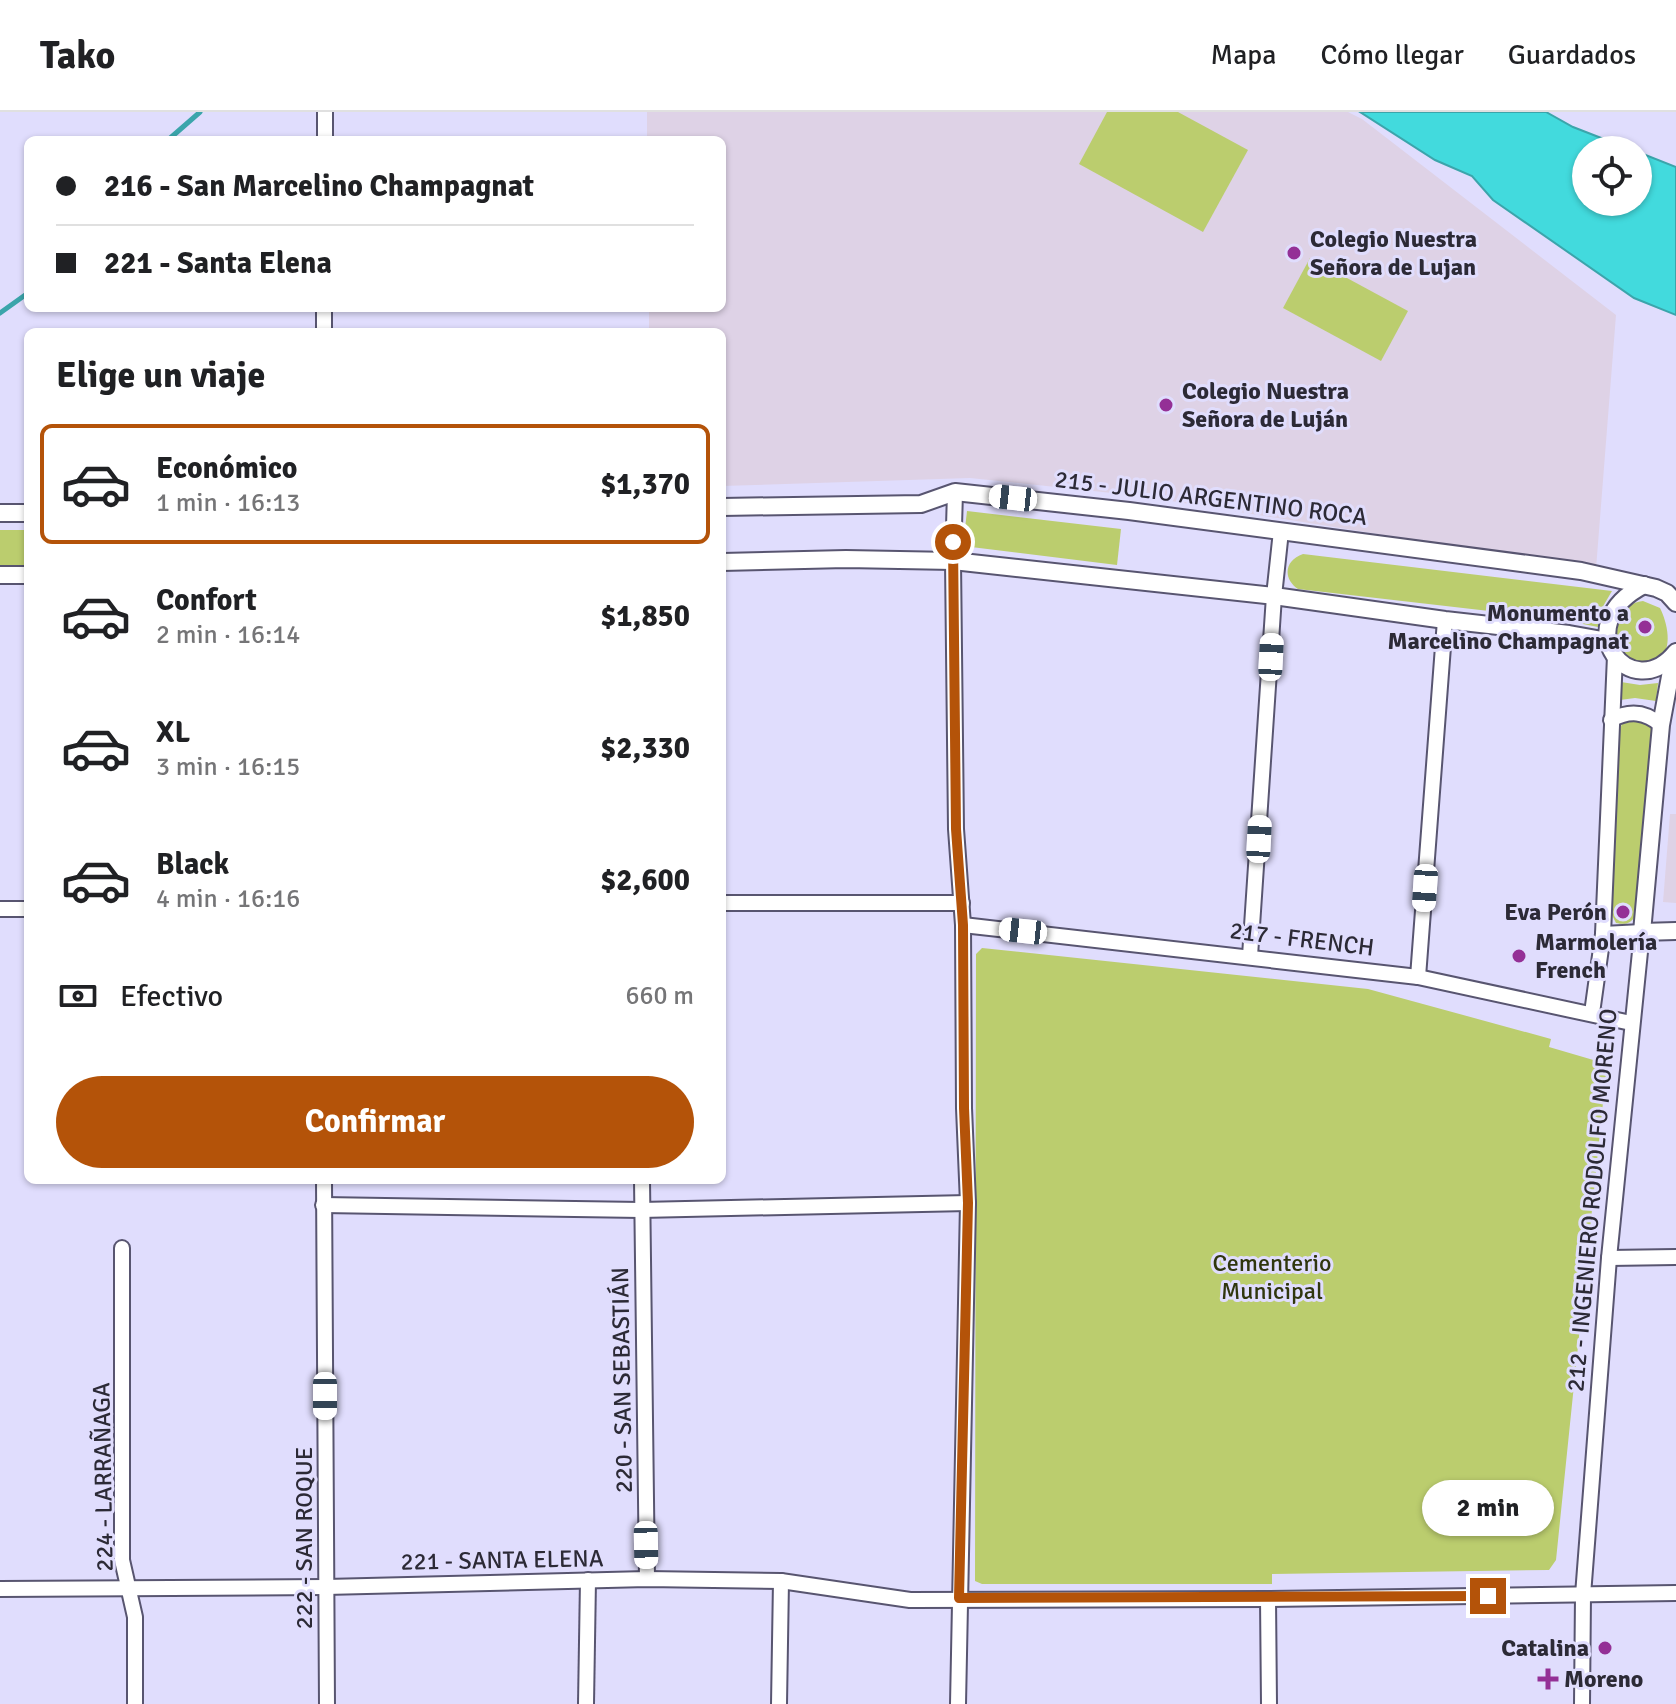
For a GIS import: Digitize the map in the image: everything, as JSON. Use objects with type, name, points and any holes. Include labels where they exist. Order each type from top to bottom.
[{"type":"street","points":[[325,112],[325,136]]},
{"type":"street","points":[[955,492],[956,829],[963,925],[968,1203],[958,1704]]},
{"type":"street","name":"215 - JULIO ARGENTINO ROCA","points":[[726,507],[921,504],[955,492],[1581,571],[1650,587],[1676,585]]},
{"type":"street","points":[[0,513],[24,513]]},
{"type":"street","points":[[1250,956],[1281,531]]},
{"type":"street","points":[[726,562],[846,559],[953,561],[1274,596],[1569,634],[1611,648]]},
{"type":"street","points":[[0,575],[24,575]]},
{"type":"street","points":[[1675,654],[1659,667],[1645,671],[1624,665],[1611,648],[1609,623],[1613,611],[1624,597],[1650,587],[1667,593],[1676,603]]},
{"type":"street","points":[[1418,977],[1445,620]]},
{"type":"street","name":"212 - INGENIERO RODOLFO MORENO","points":[[1592,1013],[1603,934],[1611,648]]},
{"type":"street","name":"212 - INGENIERO RODOLFO MORENO","points":[[1582,1704],[1583,1595],[1609,1258],[1661,725],[1675,654]]},
{"type":"street","points":[[1611,720],[1634,712],[1652,717],[1661,725]]},
{"type":"street","points":[[726,903],[962,903]]},
{"type":"street","points":[[0,909],[24,909]]},
{"type":"street","name":"217 - FRENCH","points":[[963,925],[1418,977],[1631,1023]]},
{"type":"street","points":[[1603,934],[1676,931]]},
{"type":"street","name":"222 - SAN ROQUE","points":[[324,1184],[327,1704]]},
{"type":"street","name":"220 - SAN SEBASTIÁN","points":[[642,1184],[647,1579]]},
{"type":"street","points":[[323,1205],[641,1210],[968,1203]]},
{"type":"street","name":"224 - LARRAÑAGA","points":[[122,1248],[122,1560],[135,1617],[135,1704]]},
{"type":"street","points":[[1609,1258],[1676,1257]]},
{"type":"street","name":"221 - SANTA ELENA","points":[[0,1589],[326,1587],[647,1579],[781,1581],[910,1600],[1676,1593]]},
{"type":"street","points":[[586,1704],[588,1580]]},
{"type":"street","points":[[779,1704],[781,1581]]},
{"type":"street","points":[[1268,1599],[1269,1704]]},
{"type":"shaded area","name":"Colegio Nuestra Señora de Luján","points":[[647,112],[1348,112],[1362,119],[1616,315],[1596,569],[1140,496],[970,478],[726,486],[726,328],[649,328],[649,312],[726,312],[726,136],[647,136]]},
{"type":"shaded area","points":[[1360,112],[1546,112],[1596,136],[1572,136],[1572,216],[1652,216],[1652,158],[1676,167],[1676,315],[1634,298],[1493,200],[1472,176],[1435,160]]},
{"type":"shaded area","points":[[1670,814],[1676,814],[1676,903],[1663,902]]},
{"type":"green space","points":[[1107,112],[1178,112],[1248,150],[1203,232],[1079,164]]},
{"type":"green space","points":[[1310,258],[1408,311],[1381,361],[1283,308]]},
{"type":"green space","points":[[967,511],[1121,529],[1117,565],[963,546]]},
{"type":"green space","points":[[0,530],[24,530],[24,569],[0,569]]},
{"type":"green space","points":[[1303,554],[1612,591],[1602,608],[1598,627],[1558,619],[1298,589],[1290,580],[1288,570],[1292,560]]},
{"type":"green space","points":[[1643,601],[1660,608],[1668,642],[1658,660],[1638,666],[1619,645],[1617,629],[1628,607]]},
{"type":"green space","points":[[1621,682],[1640,685],[1658,683],[1656,701],[1635,698],[1620,700]]},
{"type":"green space","points":[[1639,718],[1654,728],[1636,915],[1630,922],[1619,924],[1612,915],[1617,741],[1622,723]]},
{"type":"green space","name":"Cementerio Municipal","points":[[982,948],[1368,989],[1551,1039],[1549,1047],[1607,1064],[1556,1560],[1549,1570],[1272,1574],[1272,1584],[982,1584],[975,1581],[976,954]]},
{"type":"waterway","points":[[173,136],[200,112]]},
{"type":"waterway","points":[[0,313],[24,296]]},
{"type":"place","name":"Colegio Nuestra Señora de Lujan","points":[[1294,253]]},
{"type":"place","name":"Colegio Nuestra Señora de Luján","points":[[1166,405]]},
{"type":"place","name":"Monumento a Marcelino Champagnat","points":[[1645,627]]},
{"type":"place","name":"Eva Perón","points":[[1623,912]]},
{"type":"place","name":"Marmolería French","points":[[1519,956]]},
{"type":"place","name":"Catalina","points":[[1605,1648]]},
{"type":"place","name":"Moreno","points":[[1548,1679]]},
{"type":"route","points":[[953,542],[956,829],[963,925],[968,1203],[959,1598],[1488,1596]]}]
